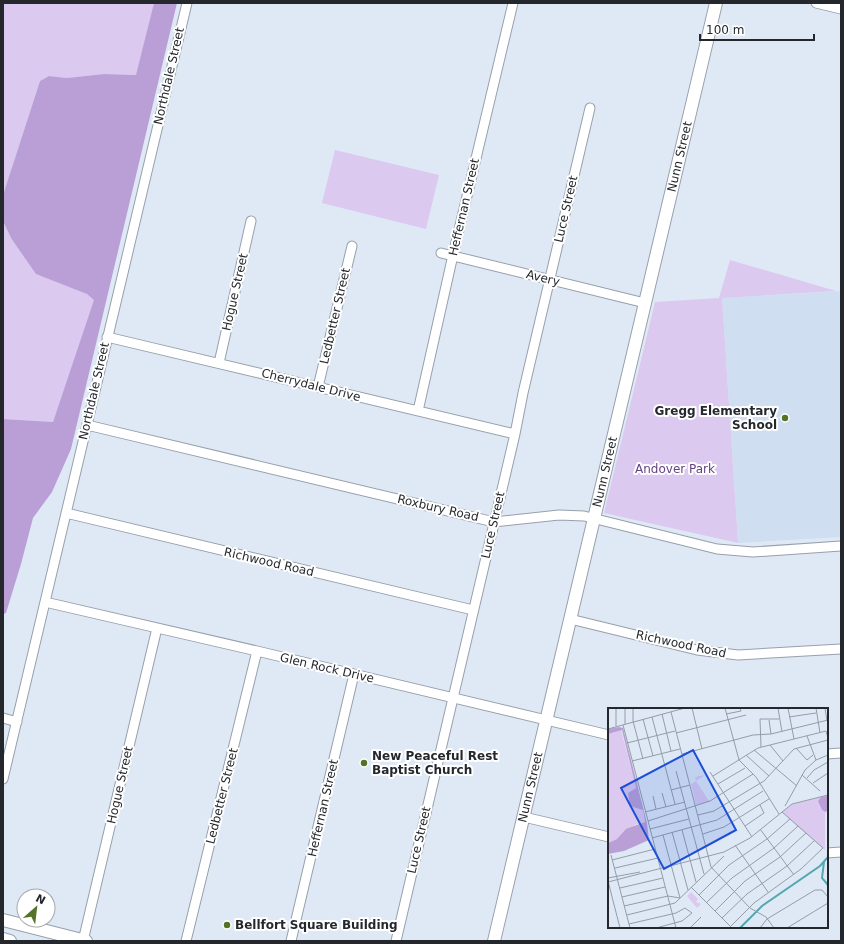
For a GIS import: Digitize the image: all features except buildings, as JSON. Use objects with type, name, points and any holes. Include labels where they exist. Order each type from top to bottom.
[{"type":"street","name":"Northdale Street","points":[[3,779],[187,3]]},
{"type":"street","name":"Heffernan Street","points":[[418,411],[453,255],[513,3]]},
{"type":"street","name":"Nunn Street","points":[[494,941],[716,3]]},
{"type":"street","points":[[816,3],[841,9]]},
{"type":"street","name":"Luce Street","points":[[396,941],[590,108]]},
{"type":"street","name":"Hogue Street","points":[[219,363],[251,222]]},
{"type":"street","name":"Ledbetter Street","points":[[318,387],[352,246]]},
{"type":"street","name":"Avery","points":[[441,253],[645,303]]},
{"type":"street","name":"Cherrydale Drive","points":[[107,337],[515,434]]},
{"type":"street","name":"Roxbury Road","points":[[87,425],[494,522],[559,514],[584,516],[594,520],[717,549],[753,552],[841,546]]},
{"type":"street","name":"Richwood Road","points":[[66,513],[473,610]]},
{"type":"street","name":"Glen Rock Drive","points":[[45,602],[608,735]]},
{"type":"street","name":"Richwood Road","points":[[570,619],[697,650],[738,655],[841,649]]},
{"type":"street","name":"Hogue Street","points":[[84,941],[157,628]]},
{"type":"street","name":"Ledbetter Street","points":[[186,941],[257,651]]},
{"type":"street","name":"Heffernan Street","points":[[291,941],[354,674]]},
{"type":"street","points":[[3,718],[17,722]]},
{"type":"street","points":[[828,754],[841,753]]},
{"type":"street","points":[[524,817],[608,837]]},
{"type":"street","points":[[828,853],[841,852]]},
{"type":"street","points":[[3,920],[84,941]]},
{"type":"street","points":[[3,939],[10,941]]},
{"type":"shaded area","points":[[154,3],[177,3],[71,449],[52,492],[33,518],[6,613],[3,614],[3,419],[53,422],[94,300],[87,294],[36,274],[11,238],[3,221],[3,195],[40,81],[49,76],[67,78],[104,74],[136,75]]},
{"type":"shaded area","name":"Gregg Elementary School","points":[[841,291],[841,537],[738,543],[722,298]]},
{"type":"green space","points":[[3,3],[154,3],[137,75],[104,74],[67,78],[49,76],[40,81],[3,195]]},
{"type":"green space","points":[[335,150],[439,175],[426,229],[322,203]]},
{"type":"green space","points":[[3,221],[11,238],[95,300],[53,422],[3,419]]},
{"type":"green space","name":"Andover Park","points":[[730,260],[836,291],[722,298],[738,543],[604,513],[655,302],[719,298]]},
{"type":"place","name":"Gregg Elementary School","points":[[785,418]]},
{"type":"place","name":"New Peaceful Rest Baptist Church","points":[[364,763]]},
{"type":"place","name":"Bellfort Square Building","points":[[227,925]]}]
